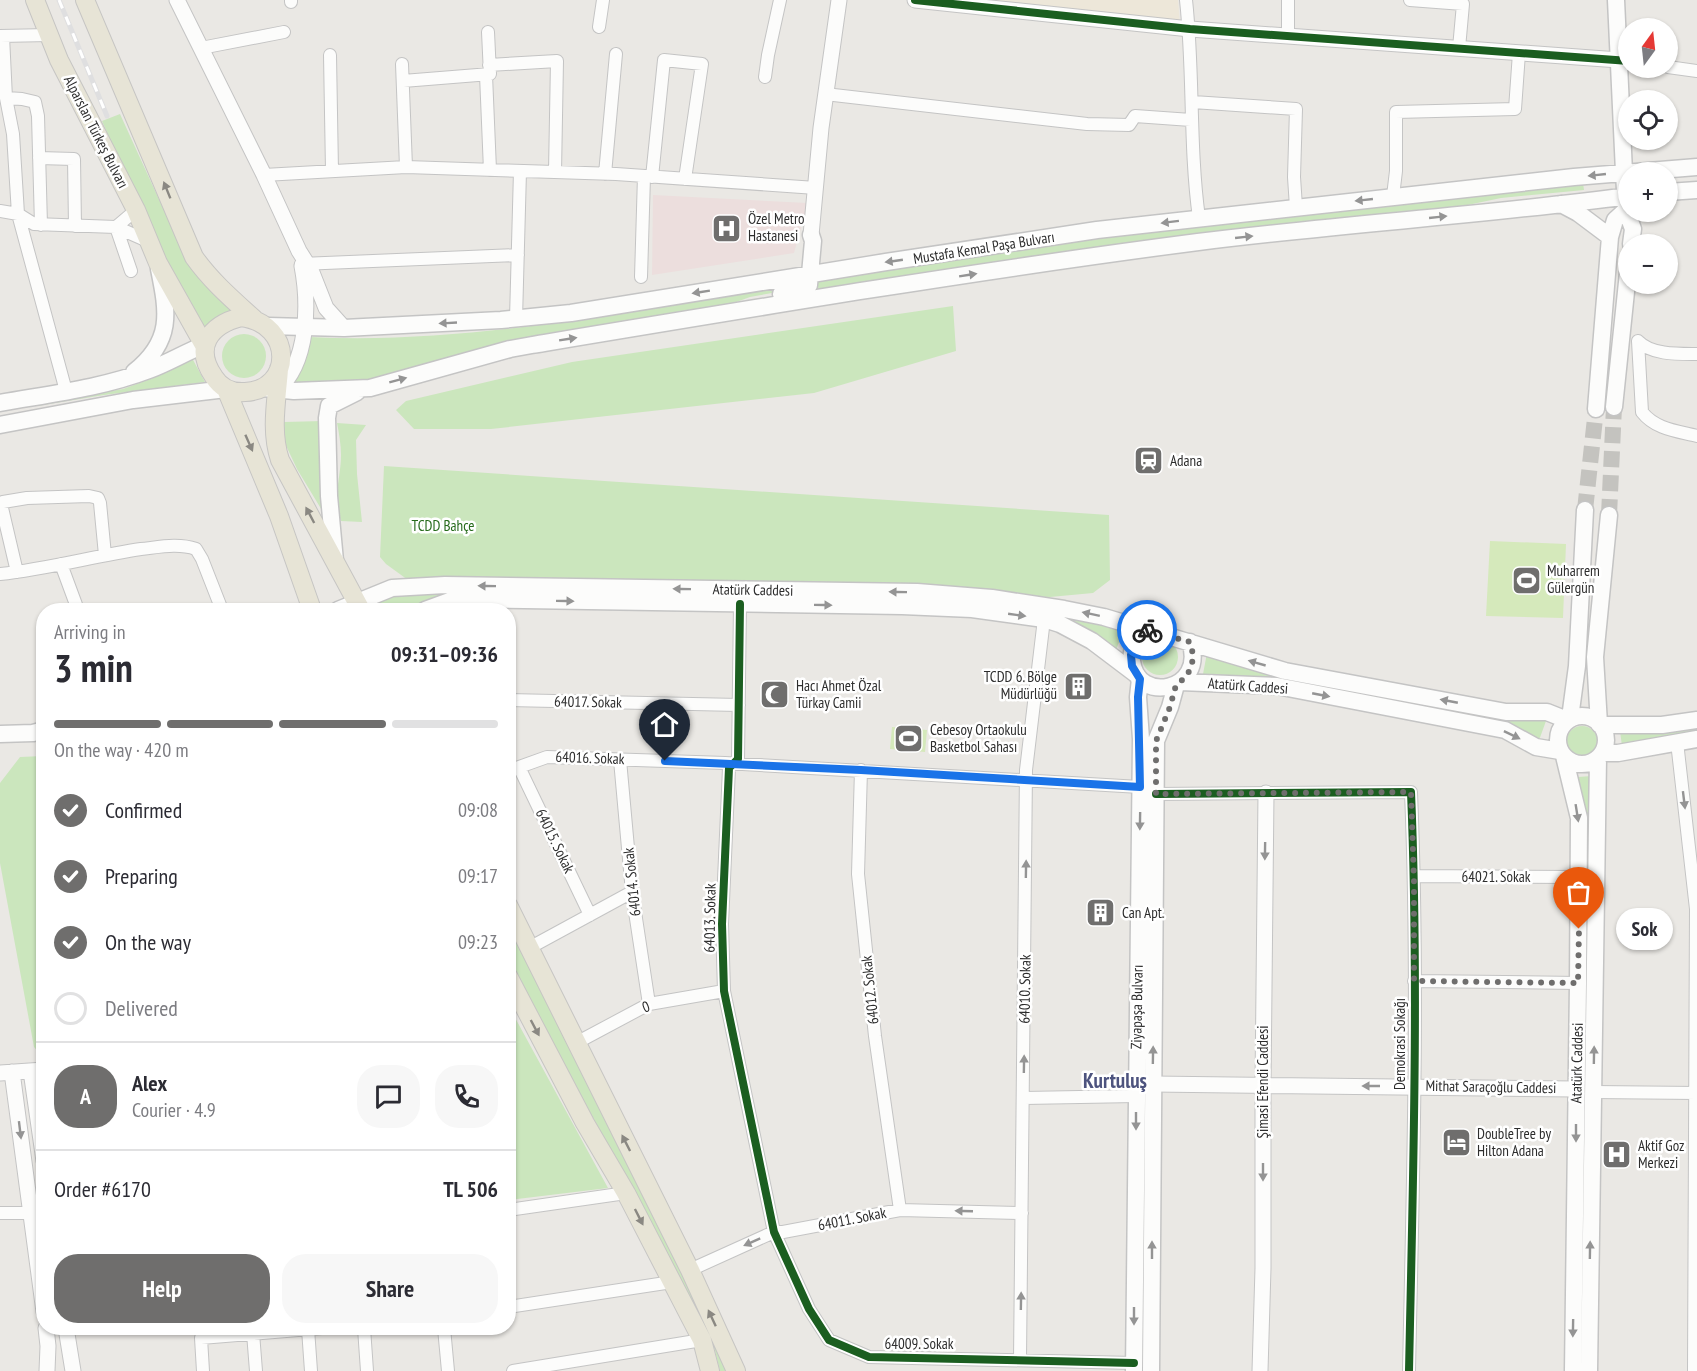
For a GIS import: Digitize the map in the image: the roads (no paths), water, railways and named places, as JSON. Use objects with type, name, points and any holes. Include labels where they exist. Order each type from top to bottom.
[{"type":"main road","name":"Alparslan Türkeş Bulvarı","points":[[34,0],[59,60],[136,210],[158,263],[204,345]]},
{"type":"main road","points":[[85,0],[189,245],[205,272],[277,338],[280,344],[282,357],[269,389],[275,444],[280,460],[357,603]]},
{"type":"main road","points":[[1616,0],[1618,18]]},
{"type":"main road","points":[[1623,78],[1624,162]]},
{"type":"main road","name":"Mustafa Kemal Paşa Bulvarı","points":[[1678,168],[1697,167]]},
{"type":"main road","name":"Mustafa Kemal Paşa Bulvarı","points":[[261,323],[304,328],[344,328],[511,319],[571,313],[787,278],[807,279],[833,271],[1098,230],[1618,173]]},
{"type":"main road","points":[[1678,191],[1697,190]]},
{"type":"main road","name":"Mustafa Kemal Paşa Bulvarı","points":[[365,388],[510,349],[852,292],[1085,257],[1465,213],[1562,204],[1618,203]]},
{"type":"main road","points":[[1562,204],[1610,237]]},
{"type":"main road","points":[[1596,409],[1610,237],[1618,217]]},
{"type":"main road","points":[[810,235],[813,241],[807,279],[811,291],[822,293],[846,288],[852,292]]},
{"type":"main road","points":[[809,255],[819,265],[833,271]]},
{"type":"main road","points":[[787,278],[809,255]]},
{"type":"main road","points":[[126,378],[148,361],[160,342],[167,313],[158,263]]},
{"type":"main road","points":[[731,312],[746,300],[795,292],[807,279]]},
{"type":"main road","points":[[1614,408],[1626,294]]},
{"type":"main road","points":[[0,403],[126,378],[204,345],[218,327],[229,320],[241,317],[261,323]]},
{"type":"main road","points":[[204,345],[203,353],[217,382],[226,389],[239,393],[269,389],[294,391],[365,388]]},
{"type":"main road","points":[[335,562],[329,496],[327,418],[329,406],[365,388]]},
{"type":"main road","points":[[0,425],[133,400],[226,389]]},
{"type":"main road","points":[[226,389],[279,516],[310,603]]},
{"type":"main road","points":[[1585,510],[1577,666],[1569,719],[1558,732],[1558,745],[1569,761],[1584,764],[1600,755],[1697,739]]},
{"type":"main road","points":[[1600,755],[1605,747],[1605,735],[1600,724],[1595,657],[1609,515]]},
{"type":"main road","name":"Atatürk Caddesi","points":[[366,603],[392,588],[445,585],[917,592],[992,598],[1064,609],[1148,629]]},
{"type":"main road","name":"Atatürk Caddesi","points":[[444,603],[455,599],[972,609],[1044,619],[1060,624],[1092,641],[1139,677]]},
{"type":"main road","points":[[1148,629],[1190,642],[1193,662],[1190,671],[1178,683],[1168,687],[1153,687],[1139,677],[1132,666],[1131,655],[1134,645],[1148,629]]},
{"type":"main road","name":"Atatürk Caddesi","points":[[1190,642],[1285,671],[1506,712],[1546,712],[1569,719]]},
{"type":"main road","name":"Ziyapaşa Bulvarı","points":[[1134,1367],[1139,677]]},
{"type":"main road","name":"Atatürk Caddesi","points":[[1178,683],[1277,686],[1505,730],[1536,747],[1562,753],[1578,818],[1573,1371]]},
{"type":"main road","name":"Ziyapaşa Bulvarı","points":[[1151,1371],[1156,741],[1178,683]]},
{"type":"main road","points":[[1569,719],[1583,716],[1600,724],[1662,725],[1697,720]]},
{"type":"main road","points":[[0,734],[36,732]]},
{"type":"main road","name":"Atatürk Caddesi","points":[[1589,1371],[1600,755]]},
{"type":"main road","points":[[516,921],[690,1270],[736,1371]]},
{"type":"main road","points":[[516,1006],[626,1193],[702,1340],[710,1371]]},
{"type":"street","points":[[177,0],[264,175],[326,308],[344,328]]},
{"type":"street","points":[[599,27],[603,0]]},
{"type":"street","points":[[765,77],[780,0]]},
{"type":"street","points":[[810,235],[820,128],[838,0]]},
{"type":"street","points":[[915,0],[1190,29],[1618,60]]},
{"type":"street","points":[[1186,0],[1190,29],[1194,181],[1199,218]]},
{"type":"street","points":[[1288,0],[1288,37]]},
{"type":"street","points":[[1410,0],[1463,4],[1459,48]]},
{"type":"street","points":[[201,48],[284,32]]},
{"type":"street","points":[[488,32],[490,170]]},
{"type":"street","points":[[49,34],[1,36],[6,98],[13,134],[18,214],[66,391]]},
{"type":"street","points":[[1393,196],[1396,171],[1396,112],[1515,109],[1519,53]]},
{"type":"street","points":[[605,174],[616,54]]},
{"type":"street","points":[[330,55],[332,171]]},
{"type":"street","points":[[641,277],[648,176],[664,60],[702,64],[685,179]]},
{"type":"street","points":[[403,81],[556,61],[555,172]]},
{"type":"street","points":[[402,64],[406,167]]},
{"type":"street","points":[[1678,68],[1697,71]]},
{"type":"street","points":[[825,94],[1087,124],[1128,124],[1135,116],[1191,120]]},
{"type":"street","points":[[6,98],[35,102],[38,116],[41,225]]},
{"type":"street","points":[[1192,102],[1296,110],[1294,177],[1296,207]]},
{"type":"street","points":[[39,158],[74,159],[75,226]]},
{"type":"street","points":[[264,175],[406,167],[648,176],[816,188]]},
{"type":"street","points":[[511,319],[518,255],[520,171]]},
{"type":"street","points":[[116,227],[136,210]]},
{"type":"street","points":[[0,211],[18,214],[34,224],[41,225],[116,227],[150,242]]},
{"type":"street","points":[[116,227],[130,271]]},
{"type":"street","points":[[302,260],[518,255]]},
{"type":"street","points":[[269,389],[290,376],[303,338],[306,288],[302,260]]},
{"type":"street","points":[[1697,354],[1674,353],[1644,347],[1638,340],[1642,412],[1647,419],[1663,428],[1697,436]]},
{"type":"street","points":[[17,572],[2,508],[3,502],[27,498],[89,496],[98,498],[105,555]]},
{"type":"street","points":[[0,574],[173,545],[196,549],[219,603]]},
{"type":"street","points":[[61,564],[75,603]]},
{"type":"street","name":"64013. Sokak","points":[[740,604],[738,759],[729,768],[722,924],[724,991],[774,1232]]},
{"type":"street","name":"64010. Sokak","points":[[1020,1359],[1026,770],[1044,619]]},
{"type":"street","name":"64017. Sokak","points":[[516,700],[739,705]]},
{"type":"street","points":[[1677,742],[1696,876],[1694,1371]]},
{"type":"street","name":"64016. Sokak","points":[[516,768],[547,757],[861,770],[1140,787]]},
{"type":"street","name":"64014. Sokak","points":[[620,760],[632,892],[649,1004]]},
{"type":"street","name":"64012. Sokak","points":[[861,770],[858,874],[875,1036],[900,1210]]},
{"type":"street","name":"64015. Sokak","points":[[516,773],[590,915]]},
{"type":"street","name":"Demokrasi Sokağı","points":[[1156,794],[1411,792],[1414,876],[1414,1086],[1408,1371]]},
{"type":"street","name":"Şimasi Efendi Caddesi","points":[[1260,1371],[1263,1268],[1266,793]]},
{"type":"street","name":"64021. Sokak","points":[[1414,876],[1578,877]]},
{"type":"street","points":[[529,948],[632,892]]},
{"type":"street","points":[[1414,981],[1578,983]]},
{"type":"street","name":"0","points":[[576,1043],[649,1004],[724,991]]},
{"type":"street","points":[[36,1071],[6,1072],[36,1251]]},
{"type":"street","name":"Mithat Saraçoğlu Caddesi","points":[[1153,1084],[1576,1089]]},
{"type":"street","points":[[1593,1092],[1696,1093]]},
{"type":"street","points":[[1024,1098],[1136,1096]]},
{"type":"street","points":[[516,1209],[626,1193]]},
{"type":"street","name":"64011. Sokak","points":[[690,1270],[774,1232],[900,1210],[1023,1213]]},
{"type":"street","points":[[0,1213],[31,1213]]},
{"type":"street","name":"64009. Sokak","points":[[774,1232],[809,1309],[829,1340],[869,1358],[1020,1359],[1134,1367]]},
{"type":"street","points":[[516,1306],[672,1282]]},
{"type":"street","points":[[47,1335],[47,1371]]},
{"type":"street","points":[[67,1335],[73,1371]]},
{"type":"street","points":[[203,1371],[201,1338],[233,1335]]},
{"type":"street","points":[[254,1335],[256,1371]]},
{"type":"street","points":[[308,1335],[311,1371]]},
{"type":"street","points":[[365,1335],[368,1371]]},
{"type":"street","points":[[445,1335],[448,1371]]},
{"type":"street","points":[[513,1371],[702,1340]]},
{"type":"street","points":[[962,1358],[962,1371]]},
{"type":"tunnel","points":[[1609,515],[1614,407]]},
{"type":"tunnel","points":[[1585,510],[1596,409]]},
{"type":"railway","points":[[59,0],[107,116]]},
{"type":"place","name":"Özel Metro Hastanesi","points":[[727,228]]},
{"type":"place","name":"Adana","points":[[1149,461]]},
{"type":"place","name":"Muharrem Gülergün","points":[[1526,580]]},
{"type":"place","name":"TCDD 6. Bölge Müdürlüğü","points":[[1078,686]]},
{"type":"place","name":"Hacı Ahmet Özal Türkay Camii","points":[[775,695]]},
{"type":"place","name":"Cebesoy Ortaokulu Basketbol Sahası","points":[[909,739]]},
{"type":"place","name":"Can Apt.","points":[[1101,913]]},
{"type":"place","name":"Sok","points":[[1579,929]]},
{"type":"place","name":"DoubleTree by Hilton Adana","points":[[1456,1143]]},
{"type":"place","name":"Aktif Goz Merkezi","points":[[1617,1155]]},
{"type":"district","name":"Kurtuluş","points":[[1115,1081]]},
{"type":"park label","name":"TCDD Bahçe","points":[[443,526]]}]
